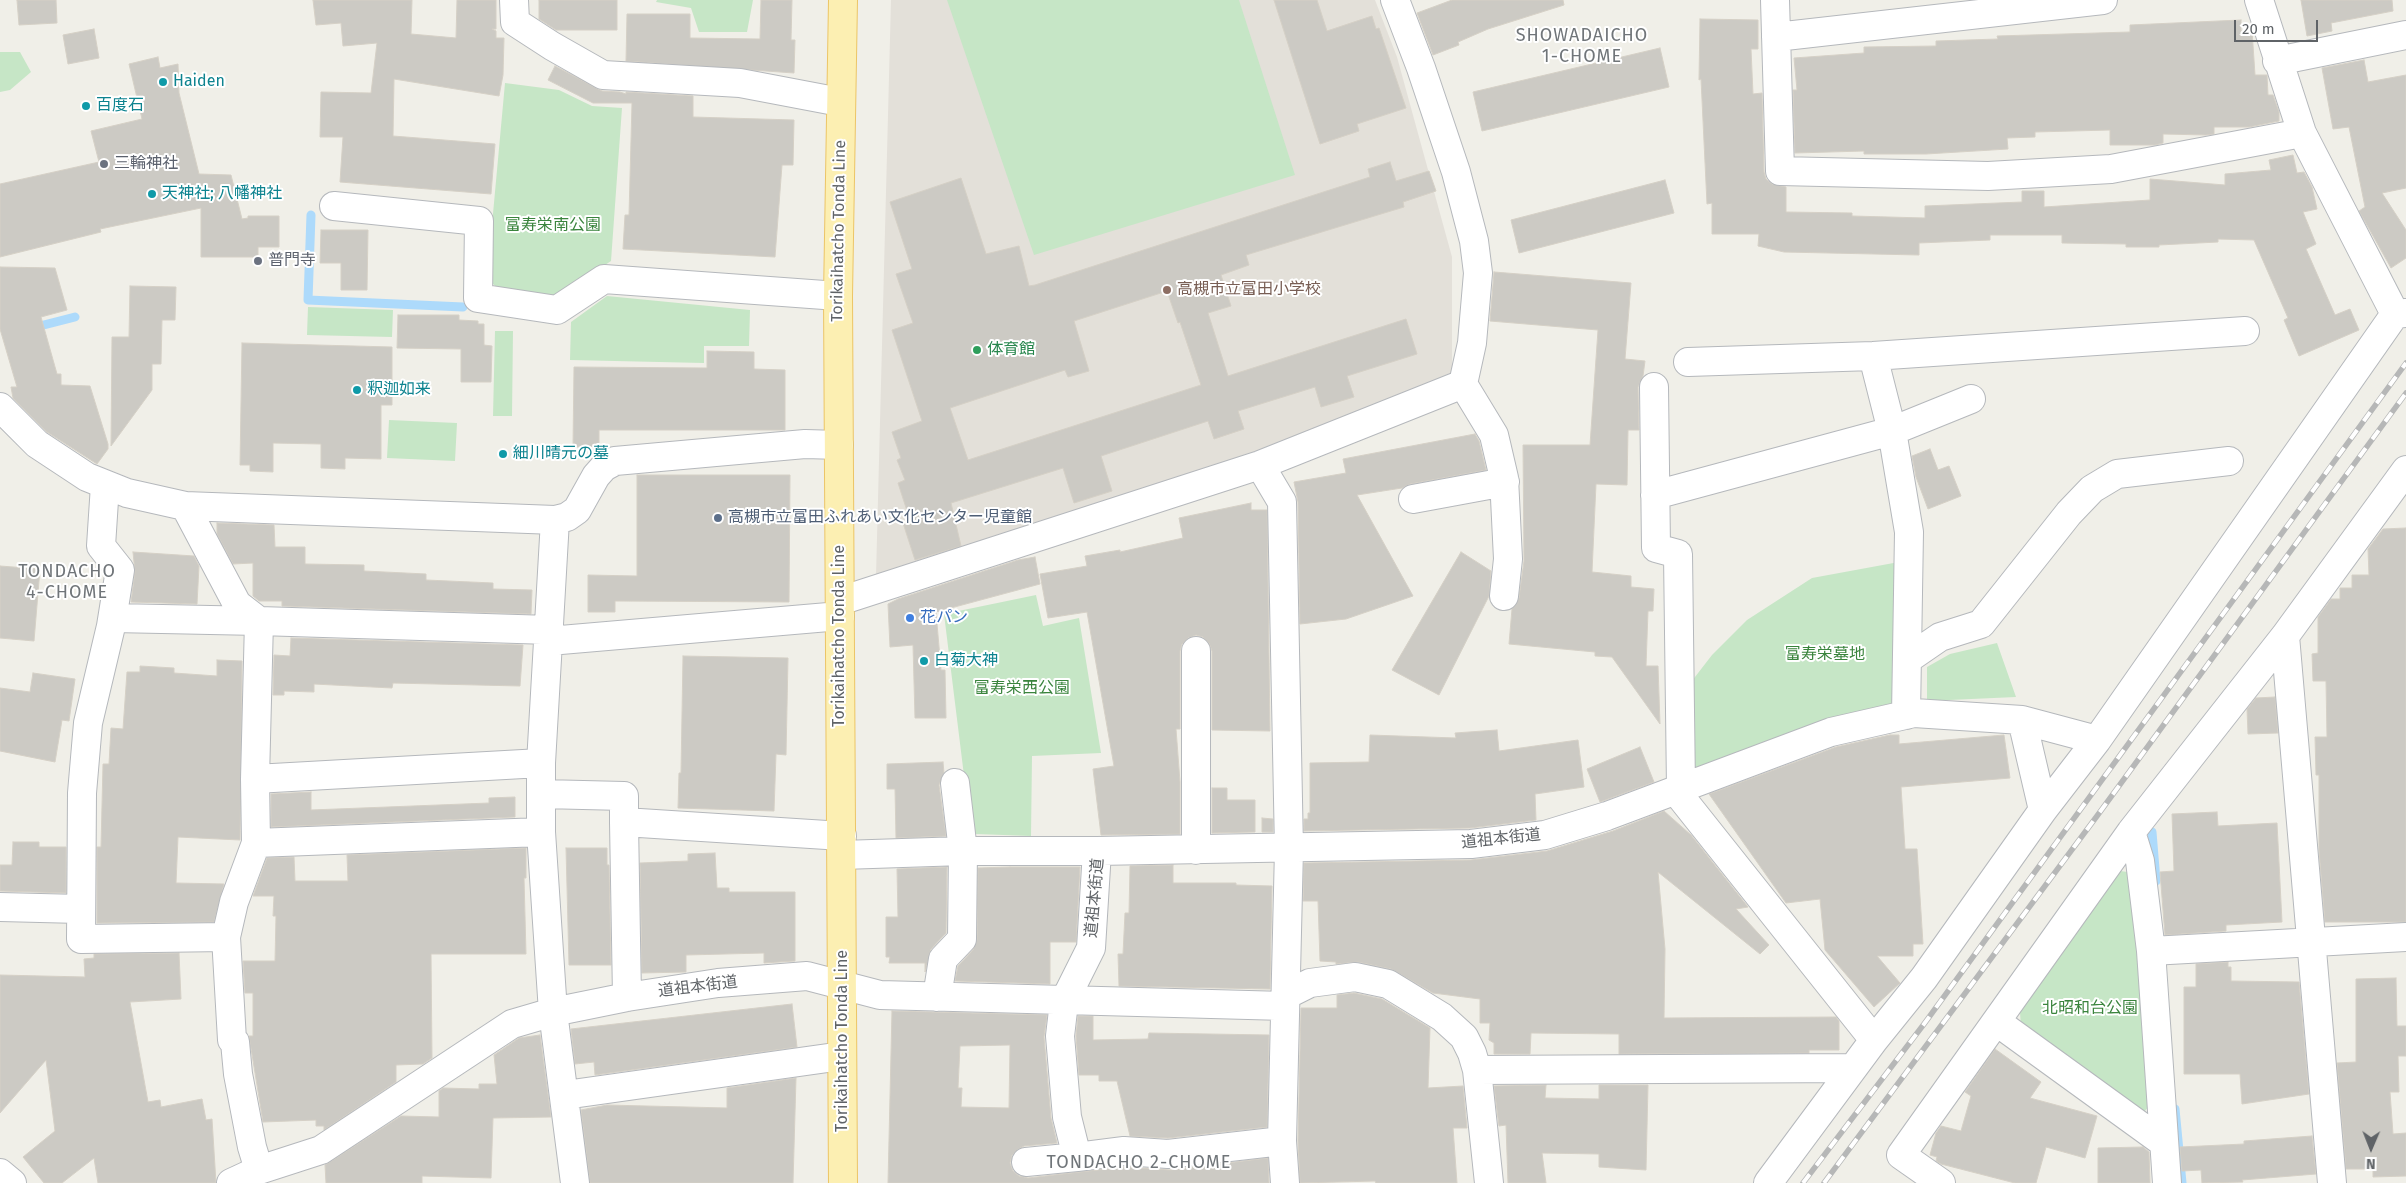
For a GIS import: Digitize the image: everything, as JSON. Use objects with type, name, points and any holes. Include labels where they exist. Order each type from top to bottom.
[{"type":"main road","name":"Torikaihatcho Tonda Line","points":[[843,0],[838,296],[843,1183]]},
{"type":"street","points":[[514,0],[514,22],[604,75],[740,83],[840,102]]},
{"type":"street","points":[[1395,0],[1422,68],[1456,172],[1474,241],[1478,272],[1472,344],[1463,384],[1494,434],[1505,482],[1508,559],[1504,596]]},
{"type":"street","points":[[1775,0],[1780,171],[1988,176],[2111,169],[2302,133]]},
{"type":"street","points":[[1776,38],[2103,0]]},
{"type":"street","points":[[1768,1183],[1874,1040],[1924,978],[2043,810],[2097,740],[2401,314],[2302,133],[2277,61],[2259,0]]},
{"type":"street","points":[[2277,61],[2406,35]]},
{"type":"street","points":[[334,206],[479,220],[478,298],[556,310],[604,279],[838,296]]},
{"type":"street","points":[[1688,362],[1873,356],[2245,331]]},
{"type":"street","points":[[1873,356],[1892,431],[1909,532],[1906,715]]},
{"type":"street","points":[[112,618],[259,621],[549,635],[840,609],[1260,465],[1463,384]]},
{"type":"street","points":[[1654,387],[1656,548],[1678,554],[1679,790],[1874,1040]]},
{"type":"street","points":[[1655,495],[1892,431],[1971,399]]},
{"type":"street","points":[[0,407],[22,431],[53,456],[105,485],[150,499],[185,506],[555,520],[567,517],[577,510],[596,476],[604,467],[615,461],[805,444],[839,445]]},
{"type":"street","points":[[1908,659],[1940,637],[1981,624],[2068,513],[2092,489],[2117,474],[2229,461]]},
{"type":"street","points":[[1260,465],[1282,502],[1289,849],[1282,1141],[1285,1183]]},
{"type":"street","points":[[1941,1183],[1901,1155],[2131,832],[2284,636],[2406,470]]},
{"type":"street","points":[[1413,499],[1505,482]]},
{"type":"street","points":[[105,485],[101,546],[120,570],[112,618],[88,723],[82,793],[81,939],[226,937]]},
{"type":"street","points":[[185,506],[237,604],[259,621]]},
{"type":"street","points":[[555,520],[541,763],[541,832],[553,1012],[575,1183]]},
{"type":"street","points":[[259,621],[256,842],[234,902],[226,937],[232,1040],[235,1042],[238,1074],[252,1147],[259,1170]]},
{"type":"street","points":[[2284,636],[2332,1183]]},
{"type":"street","points":[[1196,651],[1196,850]]},
{"type":"street","name":"道祖本街道","points":[[232,1183],[259,1170],[321,1150],[512,1024],[553,1012],[628,997],[718,983],[807,976],[880,995],[1064,1002],[1091,948],[1097,851],[1289,849],[1471,844],[1545,835],[1679,790],[1831,732],[1906,715],[1929,714],[2022,720],[2097,740]]},
{"type":"street","points":[[2022,720],[2043,810]]},
{"type":"street","points":[[256,779],[541,763]]},
{"type":"street","points":[[937,996],[943,959],[962,939],[963,851],[954,783]]},
{"type":"street","points":[[542,794],[624,796],[628,997]]},
{"type":"street","points":[[624,822],[842,846],[963,851],[1097,851]]},
{"type":"street","points":[[256,842],[541,832]]},
{"type":"street","points":[[2131,832],[2140,861],[2152,951],[2167,1183]]},
{"type":"street","points":[[0,907],[80,909]]},
{"type":"street","points":[[2152,951],[2406,937]]},
{"type":"street","points":[[1077,1157],[1067,1117],[1060,1036],[1064,1002],[1286,1001],[1310,983],[1355,977],[1388,984],[1442,1018],[1464,1038],[1472,1053],[1477,1070],[1489,1183]]},
{"type":"street","points":[[1997,1022],[2164,1143]]},
{"type":"street","points":[[565,1095],[842,1056]]},
{"type":"street","points":[[1477,1070],[1853,1068]]},
{"type":"street","points":[[1026,1162],[1124,1151],[1168,1154],[1282,1141]]},
{"type":"street","points":[[0,1173],[12,1183]]},
{"type":"shaded area","name":"高槻市立富田小学校","points":[[891,0],[1375,0],[1397,57],[1452,257],[1452,377],[1273,451],[876,576]]},
{"type":"green space","points":[[657,0],[753,0],[747,32],[699,32],[691,8],[656,2]]},
{"type":"green space","points":[[947,0],[1239,0],[1295,175],[1034,255]]},
{"type":"green space","points":[[0,52],[20,52],[31,72],[10,90],[0,92]]},
{"type":"green space","name":"富寿栄南公園","points":[[505,83],[559,90],[592,106],[622,108],[611,261],[554,299],[499,289],[487,279]]},
{"type":"green space","points":[[607,296],[750,310],[749,346],[704,346],[704,363],[570,360],[571,322]]},
{"type":"green space","points":[[308,307],[393,310],[392,337],[307,335]]},
{"type":"green space","points":[[495,331],[513,331],[512,416],[493,416]]},
{"type":"green space","points":[[389,420],[457,423],[455,461],[387,458]]},
{"type":"green space","name":"富寿栄墓地","points":[[1899,562],[1901,705],[1692,777],[1688,686],[1712,655],[1747,620],[1812,578]]},
{"type":"green space","name":"富寿栄西公園","points":[[1036,595],[1043,626],[1079,618],[1101,753],[1032,756],[1031,836],[976,834],[970,824],[944,614]]},
{"type":"green space","points":[[1997,643],[2016,697],[1927,701],[1927,667],[1950,654]]},
{"type":"green space","name":"北昭和台公園","points":[[2120,871],[2135,873],[2152,1103],[2144,1112],[2021,1027],[2020,1012]]},
{"type":"building","points":[[17,0],[56,0],[57,23],[19,25]]},
{"type":"building","points":[[313,0],[412,0],[411,34],[456,38],[457,0],[496,0],[496,29],[492,29],[496,31],[496,38],[504,38],[503,75],[499,96],[394,79],[393,136],[495,144],[491,194],[340,182],[343,137],[320,137],[321,92],[371,93],[377,43],[343,46],[341,23],[316,25]]},
{"type":"building","points":[[539,0],[617,0],[617,30],[556,30],[539,19]]},
{"type":"building","points":[[761,0],[792,0],[791,40],[795,40],[794,73],[626,61],[627,14],[690,14],[690,38],[760,39]]},
{"type":"building","points":[[1274,0],[1317,0],[1327,31],[1372,16],[1376,29],[1379,28],[1406,108],[1357,124],[1359,131],[1320,144]]},
{"type":"building","points":[[1452,0],[1563,0],[1564,5],[1488,29],[1458,42],[1459,45],[1433,55],[1417,13]]},
{"type":"building","points":[[2301,0],[2392,0],[2393,11],[2331,23],[2332,31],[2307,36]]},
{"type":"building","points":[[1700,19],[1758,20],[1758,49],[1751,49],[1753,94],[1762,93],[1764,172],[1766,179],[1772,184],[1786,187],[1786,212],[1852,213],[1852,216],[1925,218],[1925,206],[2022,202],[2022,191],[2044,191],[2044,207],[2150,200],[2150,179],[2225,185],[2225,174],[2271,170],[2269,160],[2293,155],[2297,173],[2304,172],[2312,187],[2317,209],[2303,212],[2316,244],[2306,249],[2335,315],[2350,309],[2359,330],[2299,356],[2284,320],[2288,318],[2254,240],[2218,239],[2218,242],[2159,245],[2159,247],[2126,247],[2126,244],[2062,243],[2062,235],[1990,235],[1990,240],[1919,243],[1919,255],[1784,252],[1758,246],[1759,234],[1712,234],[1712,203],[1707,204],[1701,79],[1699,80]]},
{"type":"building","points":[[2241,20],[2241,31],[2252,30],[2255,75],[2267,75],[2268,95],[2273,95],[2279,112],[2279,121],[2249,127],[2214,127],[2214,134],[2206,135],[2163,134],[2163,143],[2155,145],[2110,145],[2110,130],[2035,132],[2035,137],[2007,138],[2008,149],[1926,154],[1864,154],[1864,151],[1795,153],[1793,90],[1797,90],[1794,58],[1864,53],[1864,47],[1936,46],[1936,41],[1998,39],[1997,36],[2130,32],[2130,25]]},
{"type":"building","points":[[94,29],[99,58],[68,64],[63,35]]},
{"type":"building","points":[[1660,48],[1669,87],[1482,131],[1473,92]]},
{"type":"building","points":[[158,57],[160,68],[178,64],[179,93],[199,174],[231,175],[242,219],[248,218],[248,216],[279,216],[279,247],[258,247],[258,257],[201,257],[201,208],[100,229],[101,232],[0,257],[0,184],[99,162],[91,131],[142,119],[129,64]]},
{"type":"building","points":[[2364,60],[2368,82],[2406,75],[2406,188],[2382,193],[2406,230],[2406,258],[2391,268],[2359,211],[2365,207],[2349,127],[2333,129],[2322,68]]},
{"type":"building","points":[[555,66],[602,91],[626,94],[626,92],[693,96],[693,117],[794,120],[793,165],[782,165],[775,257],[623,249],[625,215],[629,215],[632,103],[593,103],[548,80]]},
{"type":"building","points":[[1390,162],[1396,181],[1429,171],[1436,191],[1403,202],[1404,207],[1246,255],[1249,265],[1221,275],[1231,306],[1208,313],[1228,376],[1406,319],[1417,354],[1347,376],[1354,397],[1321,407],[1315,387],[1238,411],[1244,429],[1214,439],[1208,421],[1101,456],[1112,491],[1074,503],[1063,468],[951,503],[961,546],[915,560],[903,523],[910,520],[898,483],[905,480],[897,460],[901,458],[892,432],[922,421],[892,330],[913,323],[896,274],[912,269],[890,202],[961,178],[986,254],[1019,246],[1029,286],[1370,177],[1368,169]],"holes":[[[1167,291],[1178,323],[1180,322],[1201,385],[968,460],[950,408],[1065,370],[1068,377],[1089,371],[1074,321]]]},
{"type":"building","points":[[1665,180],[1674,213],[1519,253],[1511,220]]},
{"type":"building","points":[[321,230],[368,230],[367,290],[341,290],[341,263],[320,263]]},
{"type":"building","points":[[0,267],[55,268],[67,310],[41,317],[57,374],[61,374],[61,385],[90,386],[108,444],[108,449],[97,464],[47,432],[13,398],[11,387],[17,387],[0,329]]},
{"type":"building","points":[[1494,272],[1631,283],[1625,359],[1645,361],[1643,376],[1638,387],[1639,430],[1628,430],[1627,485],[1596,484],[1592,572],[1631,576],[1631,587],[1654,589],[1653,611],[1648,611],[1646,666],[1658,666],[1660,724],[1612,657],[1595,656],[1595,652],[1509,644],[1512,609],[1519,598],[1524,561],[1523,445],[1590,445],[1598,330],[1490,321]]},
{"type":"building","points":[[130,286],[176,287],[175,320],[162,320],[161,364],[152,364],[152,390],[111,446],[112,337],[129,337]]},
{"type":"building","points":[[398,315],[459,315],[459,320],[478,321],[478,324],[484,324],[484,345],[492,346],[491,382],[461,382],[461,349],[397,348]]},
{"type":"building","points":[[242,343],[392,347],[392,405],[381,405],[381,459],[345,458],[345,469],[321,468],[321,444],[273,443],[273,472],[250,471],[250,465],[240,465]]},
{"type":"building","points":[[707,351],[754,352],[754,369],[785,370],[785,430],[599,430],[599,447],[573,447],[574,367],[707,368]]},
{"type":"building","points":[[1475,434],[1479,441],[1486,470],[1410,484],[1402,488],[1357,495],[1413,596],[1346,619],[1300,624],[1298,502],[1294,482],[1346,473],[1343,459]]},
{"type":"building","points":[[1930,449],[1938,470],[1949,466],[1961,496],[1928,509],[1916,477],[1912,456]]},
{"type":"building","points":[[637,475],[790,475],[789,602],[615,601],[615,612],[588,612],[588,575],[637,576]]},
{"type":"building","points":[[1251,503],[1251,510],[1267,510],[1270,731],[1212,730],[1212,651],[1209,643],[1203,637],[1196,635],[1188,638],[1182,644],[1180,651],[1180,729],[1176,729],[1180,782],[1180,834],[1101,835],[1093,769],[1114,766],[1087,612],[1048,618],[1040,574],[1087,566],[1085,556],[1120,550],[1120,552],[1183,538],[1179,518]]},
{"type":"building","points":[[217,523],[274,525],[275,547],[305,547],[305,564],[364,565],[364,571],[426,574],[426,580],[493,583],[493,589],[532,590],[531,614],[282,606],[282,601],[259,601],[253,596],[253,563],[233,564],[217,534]]},
{"type":"building","points":[[2406,528],[2406,922],[2325,922],[2319,850],[2319,775],[2316,775],[2315,737],[2327,737],[2326,681],[2313,681],[2312,654],[2318,653],[2318,617],[2331,599],[2340,599],[2340,588],[2352,588],[2352,575],[2369,575],[2368,549],[2383,529]]},
{"type":"building","points":[[133,552],[194,556],[199,566],[197,604],[131,602],[135,572]]},
{"type":"building","points":[[1461,552],[1491,571],[1489,596],[1439,695],[1392,670]]},
{"type":"building","points":[[1035,557],[1040,584],[936,612],[941,670],[945,670],[946,718],[915,718],[913,645],[890,647],[888,604],[898,599],[1018,560]]},
{"type":"building","points":[[0,566],[40,569],[34,641],[0,638]]},
{"type":"building","points":[[291,638],[523,645],[520,686],[393,683],[392,688],[314,684],[314,692],[284,691],[284,695],[273,695],[274,655],[290,656]]},
{"type":"building","points":[[683,656],[788,658],[786,755],[776,754],[774,811],[678,808],[679,773],[681,773]]},
{"type":"building","points":[[217,660],[242,661],[240,840],[178,837],[176,883],[224,884],[214,922],[97,923],[97,847],[101,847],[103,764],[109,764],[111,728],[123,729],[127,672],[140,672],[140,666],[174,668],[174,673],[217,676]]},
{"type":"building","points":[[33,673],[75,679],[69,721],[62,720],[55,762],[0,751],[0,688],[30,692]]},
{"type":"building","points":[[2275,697],[2278,733],[2248,734],[2247,709],[2256,698]]},
{"type":"building","points":[[1497,730],[1499,751],[1578,740],[1584,787],[1535,794],[1536,820],[1470,828],[1304,831],[1304,819],[1308,819],[1308,813],[1310,813],[1310,763],[1369,762],[1370,735],[1456,738],[1455,733]]},
{"type":"building","points":[[1890,735],[1899,735],[1899,744],[2004,735],[2010,778],[1901,787],[1905,849],[1917,849],[1923,944],[1913,944],[1913,956],[1877,956],[1900,983],[1874,1007],[1825,950],[1820,899],[1786,903],[1709,794],[1836,747]]},
{"type":"building","points":[[1640,747],[1654,782],[1600,802],[1587,769]]},
{"type":"building","points":[[943,762],[944,773],[939,785],[946,836],[896,838],[895,789],[887,789],[887,764]]},
{"type":"building","points":[[1212,788],[1227,788],[1227,800],[1255,800],[1255,832],[1212,833]]},
{"type":"building","points":[[311,792],[311,810],[489,803],[489,798],[515,797],[515,817],[271,827],[271,794]]},
{"type":"building","points":[[1664,811],[1691,835],[1748,907],[1736,909],[1769,945],[1760,954],[1658,872],[1665,949],[1664,1018],[1836,1017],[1839,1021],[1839,1050],[1809,1050],[1809,1053],[1619,1054],[1619,1034],[1531,1033],[1530,1054],[1494,1054],[1494,1043],[1489,1040],[1490,1023],[1480,1023],[1480,999],[1433,993],[1391,969],[1358,962],[1336,964],[1336,962],[1320,961],[1318,901],[1303,901],[1304,863],[1471,860],[1547,851],[1613,831]]},
{"type":"building","points":[[2217,812],[2218,826],[2277,823],[2282,922],[2226,925],[2226,931],[2165,935],[2160,872],[2174,871],[2172,814]]},
{"type":"building","points":[[1262,818],[1273,819],[1273,832],[1262,832]]},
{"type":"building","points":[[13,842],[39,842],[39,847],[66,847],[66,893],[0,891],[0,865],[12,865]]},
{"type":"building","points":[[526,848],[526,878],[524,878],[526,954],[431,954],[432,1058],[423,1064],[396,1065],[396,1082],[324,1130],[324,1126],[316,1126],[316,1120],[263,1122],[249,1036],[253,1036],[253,993],[245,993],[243,961],[275,961],[276,916],[273,916],[274,896],[253,896],[267,858],[294,857],[295,881],[348,881],[347,855]]},
{"type":"building","points":[[566,848],[607,848],[611,965],[569,965]]},
{"type":"building","points":[[715,853],[717,888],[729,888],[729,892],[795,892],[795,961],[764,963],[764,953],[686,955],[686,972],[642,973],[640,863],[688,861],[688,854]]},
{"type":"building","points":[[1173,865],[1173,883],[1236,883],[1236,885],[1272,886],[1270,989],[1119,986],[1118,954],[1123,954],[1125,913],[1129,913],[1130,866]]},
{"type":"building","points":[[947,867],[946,933],[931,949],[925,972],[925,963],[889,963],[890,957],[886,957],[886,917],[898,917],[897,869]]},
{"type":"building","points":[[1080,867],[1076,942],[1050,942],[1050,984],[955,981],[958,966],[973,950],[977,940],[978,868]]},
{"type":"building","points":[[179,953],[181,999],[130,1002],[148,1102],[160,1100],[161,1107],[202,1099],[206,1120],[212,1119],[216,1183],[98,1183],[94,1158],[62,1183],[44,1183],[23,1157],[55,1131],[46,1060],[0,1113],[0,975],[85,977],[84,959],[94,958],[94,954]]},
{"type":"building","points":[[2228,962],[2228,967],[2231,967],[2231,981],[2299,982],[2309,1094],[2242,1104],[2240,1074],[2184,1074],[2184,987],[2196,987],[2196,964]]},
{"type":"building","points":[[2396,978],[2397,1026],[2406,1026],[2406,1056],[2398,1056],[2399,1092],[2390,1092],[2393,1134],[2406,1133],[2406,1176],[2373,1177],[2373,1169],[2346,1169],[2337,1063],[2356,1062],[2356,979]]},
{"type":"building","points":[[1354,993],[1382,999],[1430,1028],[1428,1088],[1463,1086],[1467,1128],[1453,1128],[1457,1183],[1376,1183],[1375,1181],[1300,1183],[1298,1141],[1301,1008],[1337,1008],[1337,995]]},
{"type":"building","points":[[792,1004],[797,1047],[595,1075],[594,1062],[575,1064],[571,1029]]},
{"type":"building","points":[[892,1011],[1047,1015],[1044,1037],[1051,1118],[1057,1143],[1024,1146],[1017,1150],[1012,1155],[1010,1163],[1013,1171],[1019,1176],[1028,1178],[1124,1167],[1170,1170],[1268,1158],[1269,1183],[888,1183]],"holes":[[[1010,1045],[1009,1108],[961,1107],[962,1088],[958,1088],[960,1046]]]},
{"type":"building","points":[[1078,1016],[1093,1016],[1093,1040],[1148,1039],[1149,1033],[1269,1035],[1267,1127],[1168,1138],[1130,1136],[1117,1081],[1099,1081],[1099,1075],[1079,1075],[1076,1036]]},
{"type":"building","points":[[540,1035],[551,1117],[493,1118],[491,1178],[422,1176],[422,1183],[326,1183],[325,1165],[401,1116],[439,1117],[439,1091],[443,1088],[479,1089],[479,1084],[497,1084],[494,1055],[519,1038]]},
{"type":"building","points":[[1995,1049],[2041,1082],[2030,1098],[2097,1116],[2085,1158],[2046,1147],[2036,1183],[2015,1183],[1941,1164],[1936,1161],[1937,1157],[1930,1155],[1936,1133],[1941,1126],[1961,1131],[1971,1096],[1965,1092]]},
{"type":"building","points":[[796,1078],[793,1183],[590,1183],[581,1110],[607,1105],[727,1108],[727,1088]]},
{"type":"building","points":[[1546,1085],[1545,1098],[1599,1099],[1599,1085],[1648,1085],[1646,1170],[1599,1167],[1599,1154],[1542,1153],[1546,1183],[1508,1183],[1506,1125],[1499,1126],[1494,1086]]},
{"type":"building","points":[[2312,1136],[2316,1174],[2242,1180],[2243,1182],[2202,1183],[2201,1170],[2182,1171],[2180,1147],[2244,1144],[2244,1141]]},
{"type":"building","points":[[2143,1147],[2149,1152],[2150,1183],[2098,1183],[2098,1148]]},
{"type":"waterway","points":[[311,215],[308,300],[463,307]]},
{"type":"waterway","points":[[32,328],[75,317]]},
{"type":"waterway","points":[[2152,832],[2156,881]]},
{"type":"waterway","points":[[2175,1109],[2182,1183]]},
{"type":"railway","points":[[1803,1183],[1924,1024],[2406,363]]},
{"type":"railway","points":[[1824,1183],[2097,816],[2406,393]]},
{"type":"place","name":"Haiden","points":[[163,82]]},
{"type":"place","name":"百度石","points":[[86,106]]},
{"type":"place","name":"三輪神社","points":[[104,164]]},
{"type":"place","name":"天神社; 八幡神社","points":[[152,194]]},
{"type":"place","name":"普門寺","points":[[258,261]]},
{"type":"place","name":"高槻市立富田小学校","points":[[1167,290]]},
{"type":"place","name":"体育館","points":[[977,350]]},
{"type":"place","name":"釈迦如来","points":[[357,390]]},
{"type":"place","name":"細川晴元の墓","points":[[503,454]]},
{"type":"place","name":"高槻市立富田ふれあい文化センター児童館","points":[[718,518]]},
{"type":"place","name":"花パン","points":[[910,618]]},
{"type":"place","name":"白菊大神","points":[[924,661]]},
{"type":"district","name":"SHOWADAICHO 1-CHOME","points":[[1582,46]]},
{"type":"district","name":"TONDACHO 4-CHOME","points":[[67,582]]},
{"type":"district","name":"TONDACHO 2-CHOME","points":[[1139,1163]]}]
